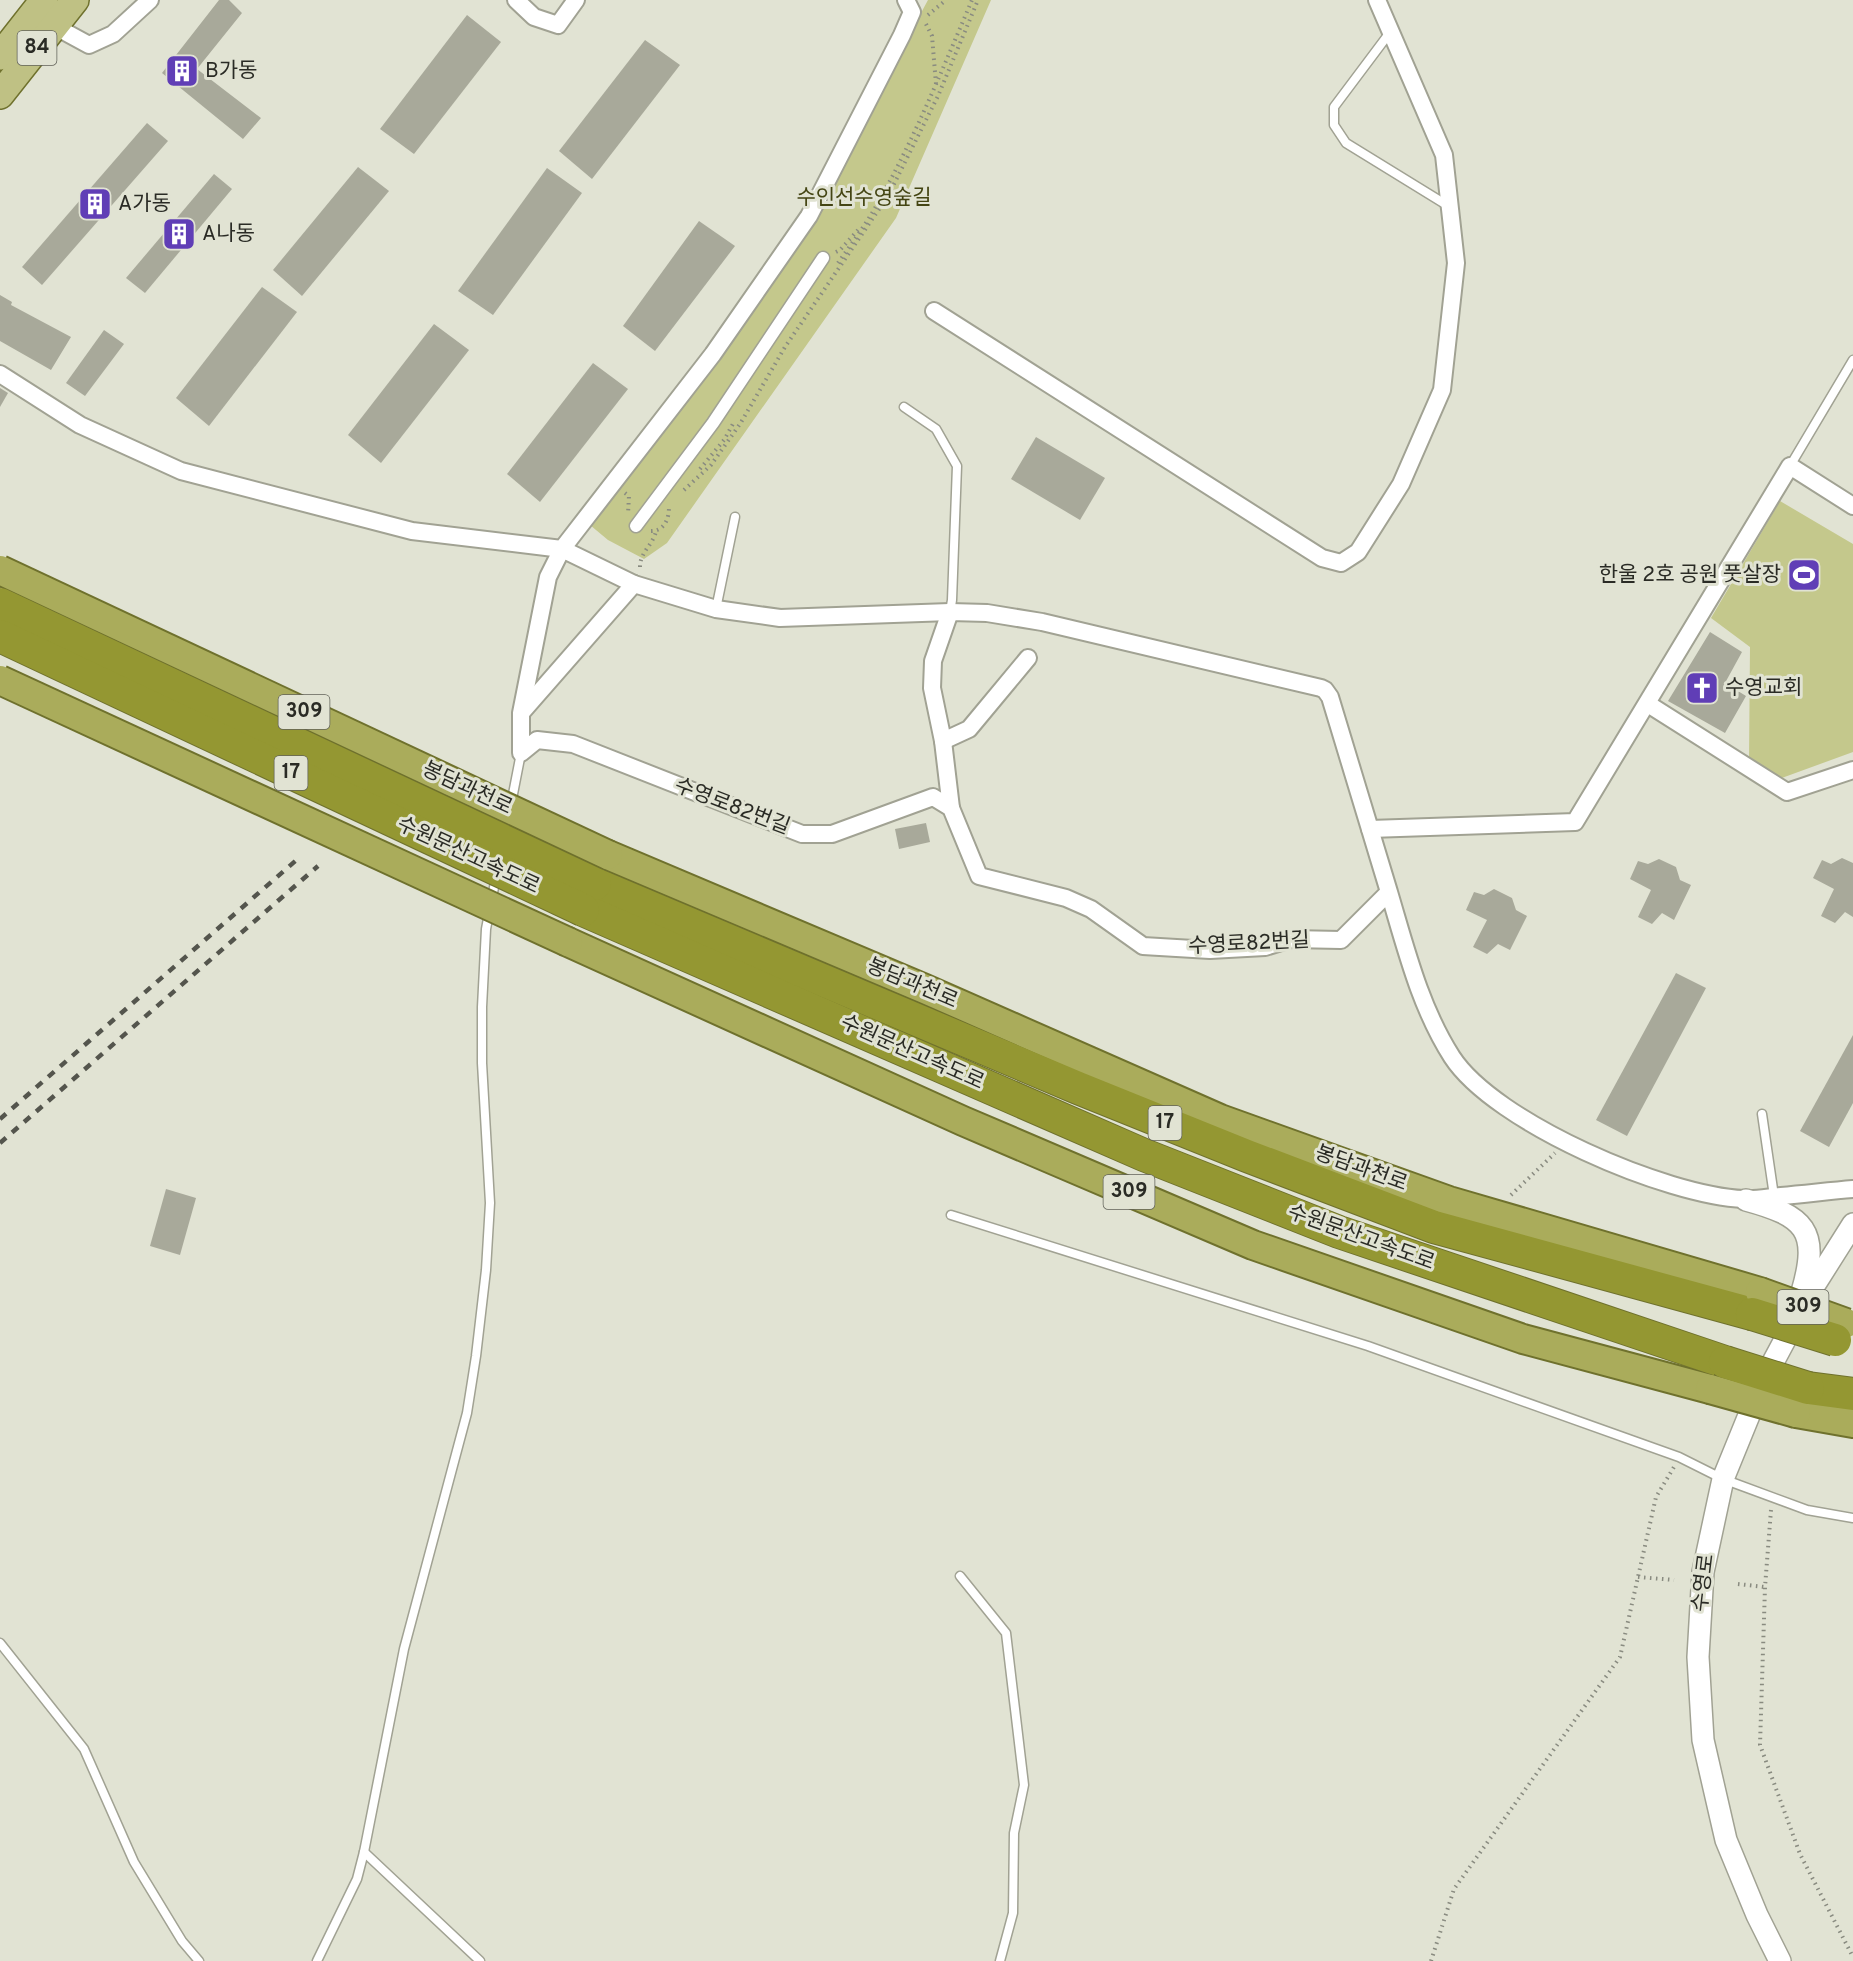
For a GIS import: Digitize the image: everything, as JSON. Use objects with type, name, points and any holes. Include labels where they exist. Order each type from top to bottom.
[{"type":"highway","name":"봉담과천로","points":[[0,570],[608,855],[925,989],[1220,1119],[1449,1201],[1756,1303]]},
{"type":"highway","name":"수원문산고속도로","points":[[0,604],[589,897],[1423,1223],[1756,1303],[1847,1332]]},
{"type":"highway","name":"수원문산고속도로","points":[[0,636],[589,897],[1144,1155],[1339,1232],[1725,1362],[1802,1400],[1853,1394]]},
{"type":"highway","name":"309","points":[[0,680],[963,1121],[1253,1245],[1523,1338],[1710,1389],[1802,1400],[1853,1423]]},
{"type":"main road","name":"84","points":[[0,56],[44,0]]},
{"type":"main road","name":"84","points":[[0,95],[75,0]]},
{"type":"street","points":[[54,26],[89,45],[113,34],[150,0]]},
{"type":"street","points":[[516,0],[534,17],[558,25],[576,0]]},
{"type":"street","points":[[521,753],[521,713],[548,578],[562,549],[713,354],[809,216],[912,12],[906,0]]},
{"type":"street","points":[[933,311],[1322,558],[1341,563],[1358,552],[1401,484],[1442,390],[1456,263],[1444,154],[1377,0]]},
{"type":"street","points":[[636,526],[713,423],[823,258]]},
{"type":"street","points":[[0,374],[80,425],[181,471],[412,531],[562,549],[637,576],[716,609],[780,618],[950,612],[987,613],[1042,622],[1325,690],[1330,697],[1419,994],[1432,1023],[1453,1059],[1472,1082],[1518,1115],[1566,1143],[1653,1180],[1709,1195],[1746,1200],[1775,1208],[1791,1216],[1809,1239],[1811,1256],[1794,1322]]},
{"type":"street","points":[[1370,829],[1575,822],[1790,466],[1853,506]]},
{"type":"street","points":[[521,713],[637,576]]},
{"type":"street","points":[[950,612],[933,661],[932,688],[943,741],[951,808]]},
{"type":"street","points":[[943,741],[969,729],[1028,658]]},
{"type":"street","points":[[1648,704],[1787,792],[1853,770]]},
{"type":"street","name":"수영로82번길","points":[[521,753],[537,740],[573,744],[802,834],[832,834],[933,797],[951,808],[979,876],[1066,898],[1091,909],[1143,946],[1210,950],[1265,947],[1291,939],[1341,940],[1389,892]]},
{"type":"street","points":[[1746,1200],[1853,1189]]},
{"type":"street","name":"수영로","points":[[1780,1961],[1757,1915],[1726,1840],[1703,1740],[1698,1657],[1703,1572],[1724,1479],[1763,1381],[1794,1322],[1853,1224]]},
{"type":"lane","points":[[1391,31],[1334,107],[1334,125],[1346,143],[1450,207]]},
{"type":"lane","points":[[1790,466],[1853,360]]},
{"type":"lane","points":[[904,407],[936,429],[957,466],[950,612]]},
{"type":"lane","points":[[716,609],[735,517]]},
{"type":"lane","points":[[502,847],[521,753]]},
{"type":"lane","points":[[317,1961],[357,1879],[404,1649],[467,1413],[476,1356],[490,1203],[482,1063],[482,1007],[486,929],[500,859]]},
{"type":"lane","points":[[1762,1113],[1774,1197]]},
{"type":"lane","points":[[951,1215],[1368,1346],[1679,1457],[1724,1479],[1807,1510],[1853,1518]]},
{"type":"lane","points":[[960,1576],[1006,1633],[1024,1785],[1014,1833],[1013,1913],[1000,1961]]},
{"type":"lane","points":[[0,1643],[84,1749],[134,1862],[182,1941],[199,1961]]},
{"type":"lane","points":[[364,1852],[480,1961]]},
{"type":"path","points":[[938,96],[932,36],[923,19],[946,0]]},
{"type":"path","points":[[823,258],[840,250],[878,203]]},
{"type":"path","points":[[637,576],[643,553],[654,539],[656,531]]},
{"type":"path","points":[[1509,1196],[1566,1143]]},
{"type":"path","points":[[1431,1961],[1454,1889],[1620,1657],[1656,1497],[1679,1457]]},
{"type":"path","points":[[1772,1497],[1765,1587],[1760,1745],[1800,1854],[1853,1958]]},
{"type":"path","points":[[1638,1577],[1674,1580]]},
{"type":"path","points":[[1738,1584],[1765,1587]]},
{"type":"green space","name":"수인선수영숲길","points":[[928,0],[991,0],[896,218],[667,543],[644,559],[608,540],[590,525],[780,274]]},
{"type":"green space","points":[[1780,501],[1853,544],[1853,752],[1779,779],[1749,760],[1750,647],[1711,618]]},
{"type":"building","name":"B가동","points":[[219,0],[229,0],[242,13],[197,69],[261,118],[243,139],[162,73]]},
{"type":"building","points":[[467,15],[501,42],[414,154],[380,129]]},
{"type":"building","points":[[645,40],[680,65],[592,179],[559,151]]},
{"type":"building","name":"A가동","points":[[147,123],[168,141],[42,285],[22,267]]},
{"type":"building","points":[[358,167],[389,191],[302,296],[273,270]]},
{"type":"building","points":[[547,168],[582,193],[493,315],[458,291]]},
{"type":"building","name":"A나동","points":[[214,174],[232,189],[145,293],[126,278]]},
{"type":"building","points":[[699,221],[735,246],[655,351],[623,326]]},
{"type":"building","points":[[262,287],[297,312],[209,426],[176,398]]},
{"type":"building","points":[[0,295],[12,302],[11,305],[71,337],[51,370],[0,341]]},
{"type":"building","points":[[434,324],[469,350],[381,463],[348,435]]},
{"type":"building","points":[[104,330],[124,344],[85,396],[66,383]]},
{"type":"building","points":[[593,363],[628,389],[540,502],[507,474]]},
{"type":"building","points":[[0,388],[8,393],[0,407]]},
{"type":"building","points":[[1036,437],[1105,478],[1080,520],[1011,479]]},
{"type":"building","points":[[1710,632],[1742,652],[1725,683],[1746,696],[1725,733],[1668,701]]},
{"type":"building","points":[[926,823],[930,842],[899,849],[895,829]]},
{"type":"building","points":[[1842,858],[1853,863],[1853,917],[1845,912],[1835,923],[1821,916],[1834,889],[1813,878],[1822,860],[1831,864]]},
{"type":"building","points":[[1659,859],[1676,867],[1680,880],[1691,885],[1674,920],[1662,913],[1652,924],[1638,917],[1651,890],[1630,879],[1638,861],[1648,864]]},
{"type":"building","points":[[1494,889],[1512,898],[1516,910],[1527,916],[1510,950],[1498,944],[1487,954],[1473,947],[1487,920],[1466,910],[1474,892],[1484,895]]},
{"type":"building","points":[[1676,973],[1706,988],[1627,1136],[1596,1120]]},
{"type":"building","points":[[1853,1035],[1853,1103],[1829,1147],[1800,1131]]},
{"type":"building","points":[[166,1189],[196,1198],[180,1255],[150,1246]]},
{"type":"railway","points":[[0,1119],[301,856]]},
{"type":"railway","points":[[0,1143],[318,866]]},
{"type":"place","name":"B가동","points":[[182,71]]},
{"type":"place","name":"A가동","points":[[95,204]]},
{"type":"place","name":"A나동","points":[[179,234]]},
{"type":"place","name":"한울 2호 공원 풋살장","points":[[1804,575]]},
{"type":"place","name":"수영교회","points":[[1702,688]]}]
